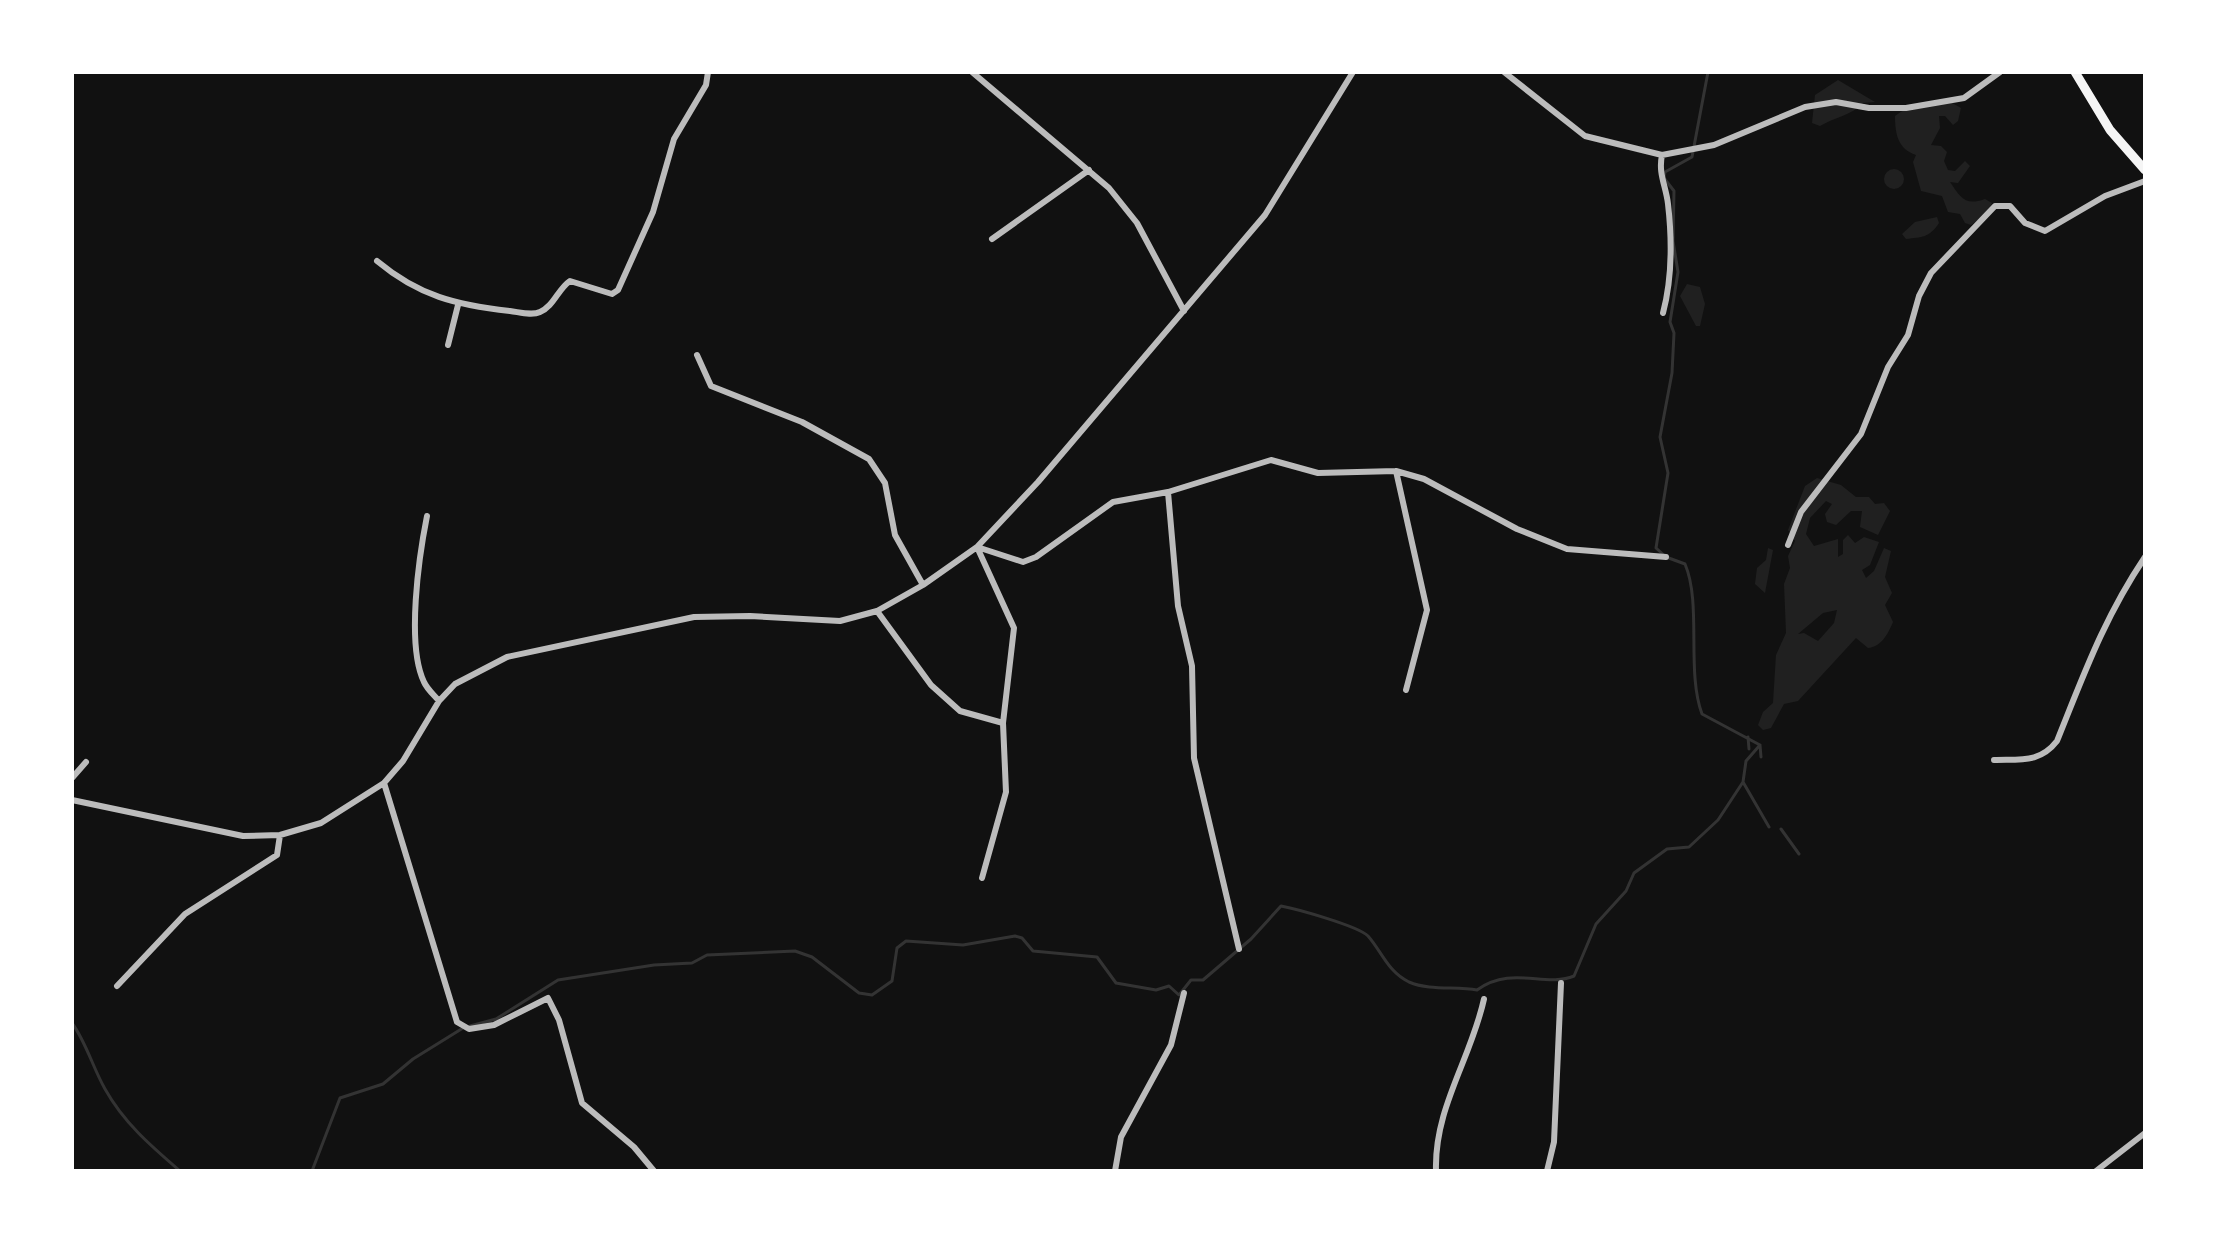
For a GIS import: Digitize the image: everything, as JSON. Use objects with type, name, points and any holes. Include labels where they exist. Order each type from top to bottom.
[{"type":"highway","points":[[2075,72],[2110,130],[2145,173]]},
{"type":"street","points":[[377,261],[403,283],[458,305],[536,314],[548,307],[561,287],[570,281],[600,293],[612,294],[618,290],[653,212],[674,139],[706,85],[708,72]]},
{"type":"street","points":[[972,72],[1089,170],[1137,223],[1184,311]]},
{"type":"street","points":[[72,800],[243,836],[280,835],[321,823],[384,783],[403,761],[439,701],[455,684],[507,657],[694,617],[750,616],[840,621],[877,611],[923,585],[977,547],[1048,471],[1265,215],[1353,72]]},
{"type":"street","points":[[1504,72],[1585,136],[1662,155],[1714,145],[1805,107],[1836,102],[1869,108],[1906,108],[1964,98],[2000,72]]},
{"type":"street","points":[[1662,155],[1659,170],[1668,202],[1670,234],[1668,292],[1663,313]]},
{"type":"street","points":[[992,239],[1089,170]]},
{"type":"street","points":[[1788,545],[1801,512],[1861,434],[1888,367],[1908,335],[1919,296],[1931,273],[1972,228],[1995,206],[2010,206],[2025,223],[2045,231],[2145,173]]},
{"type":"street","points":[[448,345],[458,305]]},
{"type":"street","points":[[697,355],[711,386],[802,422],[869,459],[885,483],[895,535],[923,585]]},
{"type":"street","points":[[977,547],[1023,562],[1036,557],[1113,502],[1168,492],[1271,460],[1318,473],[1396,471],[1424,479],[1517,529],[1567,549],[1666,557]]},
{"type":"street","points":[[1396,471],[1427,610],[1406,690]]},
{"type":"street","points":[[1168,492],[1178,606],[1192,666],[1194,758],[1239,949]]},
{"type":"street","points":[[427,516],[418,564],[416,643],[423,682],[439,701]]},
{"type":"street","points":[[977,547],[1014,628],[1003,723],[1006,792],[982,878]]},
{"type":"street","points":[[1994,760],[2037,759],[2047,754],[2057,741],[2094,644],[2113,605],[2145,557]]},
{"type":"street","points":[[877,611],[931,685],[960,711],[1003,723]]},
{"type":"street","points":[[72,778],[86,762]]},
{"type":"street","points":[[384,783],[457,1022],[469,1029],[494,1025],[548,998],[559,1020],[582,1103],[634,1147],[654,1171]]},
{"type":"street","points":[[117,986],[185,914],[277,855],[280,835]]},
{"type":"street","points":[[1547,1171],[1554,1142],[1561,983]]},
{"type":"street","points":[[1115,1171],[1121,1137],[1171,1045],[1184,993]]},
{"type":"street","points":[[1436,1171],[1439,1121],[1476,1031],[1484,999]]},
{"type":"street","points":[[2096,1171],[2145,1133]]},
{"type":"shaded area","points":[[1838,80],[1875,102],[1863,103],[1820,126],[1812,123],[1815,95]]},
{"type":"shaded area","points":[[1945,99],[1961,108],[1958,121],[1953,125],[1945,116],[1939,116],[1940,128],[1931,145],[1941,146],[1947,152],[1944,161],[1948,170],[1955,171],[1965,161],[1970,166],[1958,183],[1950,182],[1961,196],[1968,201],[1985,199],[1992,203],[1988,213],[1971,225],[1965,223],[1960,214],[1948,212],[1942,196],[1921,191],[1913,162],[1916,155],[1901,145],[1897,135],[1895,116],[1900,112]]},
{"type":"shaded area","points":[[1894,169],[1901,172],[1904,179],[1901,186],[1894,189],[1887,186],[1884,179],[1887,172]]},
{"type":"shaded area","points":[[1937,217],[1939,223],[1928,234],[1906,239],[1902,234],[1915,222]]},
{"type":"shaded area","points":[[1687,284],[1700,287],[1705,304],[1700,326],[1696,326],[1680,296]]},
{"type":"shaded area","points":[[1817,478],[1841,485],[1856,497],[1869,497],[1875,504],[1884,503],[1890,511],[1878,535],[1860,527],[1862,511],[1851,511],[1836,525],[1827,522],[1825,514],[1832,504],[1826,501],[1810,518],[1806,534],[1814,546],[1838,539],[1838,557],[1843,554],[1843,540],[1848,535],[1855,543],[1864,537],[1879,542],[1870,565],[1862,570],[1866,578],[1874,571],[1884,548],[1891,551],[1885,577],[1892,593],[1885,605],[1893,622],[1884,639],[1873,647],[1868,648],[1856,638],[1798,701],[1784,704],[1771,728],[1763,730],[1758,725],[1763,712],[1773,703],[1776,655],[1786,633],[1784,584],[1790,568],[1788,556],[1795,541],[1788,530],[1805,486]],"holes":[[[1837,610],[1834,623],[1818,641],[1804,633],[1798,634],[1823,613]]]},
{"type":"shaded area","points":[[1768,548],[1773,550],[1765,593],[1755,584],[1757,568],[1766,560]]},
{"type":"waterway","points":[[470,1026],[496,1019],[558,980],[654,965],[692,963],[707,955],[795,951],[812,957],[859,993],[872,995],[892,981],[897,948],[906,941],[963,945],[1015,936],[1022,938],[1033,951],[1097,957],[1116,983],[1156,990],[1169,986],[1179,995],[1191,980],[1203,980],[1251,939],[1281,906],[1327,918],[1362,932],[1396,973],[1417,985],[1477,990],[1503,979],[1552,980],[1574,976],[1596,924],[1626,891],[1634,873],[1667,849],[1689,847],[1718,820],[1743,782],[1746,761],[1760,745],[1702,714],[1695,678],[1690,580],[1685,564],[1666,557],[1656,548],[1668,473],[1660,437],[1672,373],[1674,333],[1670,322],[1678,272],[1673,241],[1674,191],[1664,178],[1665,172],[1692,157],[1708,72]]},
{"type":"waterway","points":[[1748,737],[1749,749]]},
{"type":"waterway","points":[[1760,745],[1761,757]]},
{"type":"waterway","points":[[1743,782],[1769,827]]},
{"type":"waterway","points":[[1781,829],[1799,854]]},
{"type":"waterway","points":[[72,1023],[105,1089],[121,1113],[180,1171]]},
{"type":"waterway","points":[[312,1171],[340,1098],[383,1084],[413,1059],[463,1028]]}]
